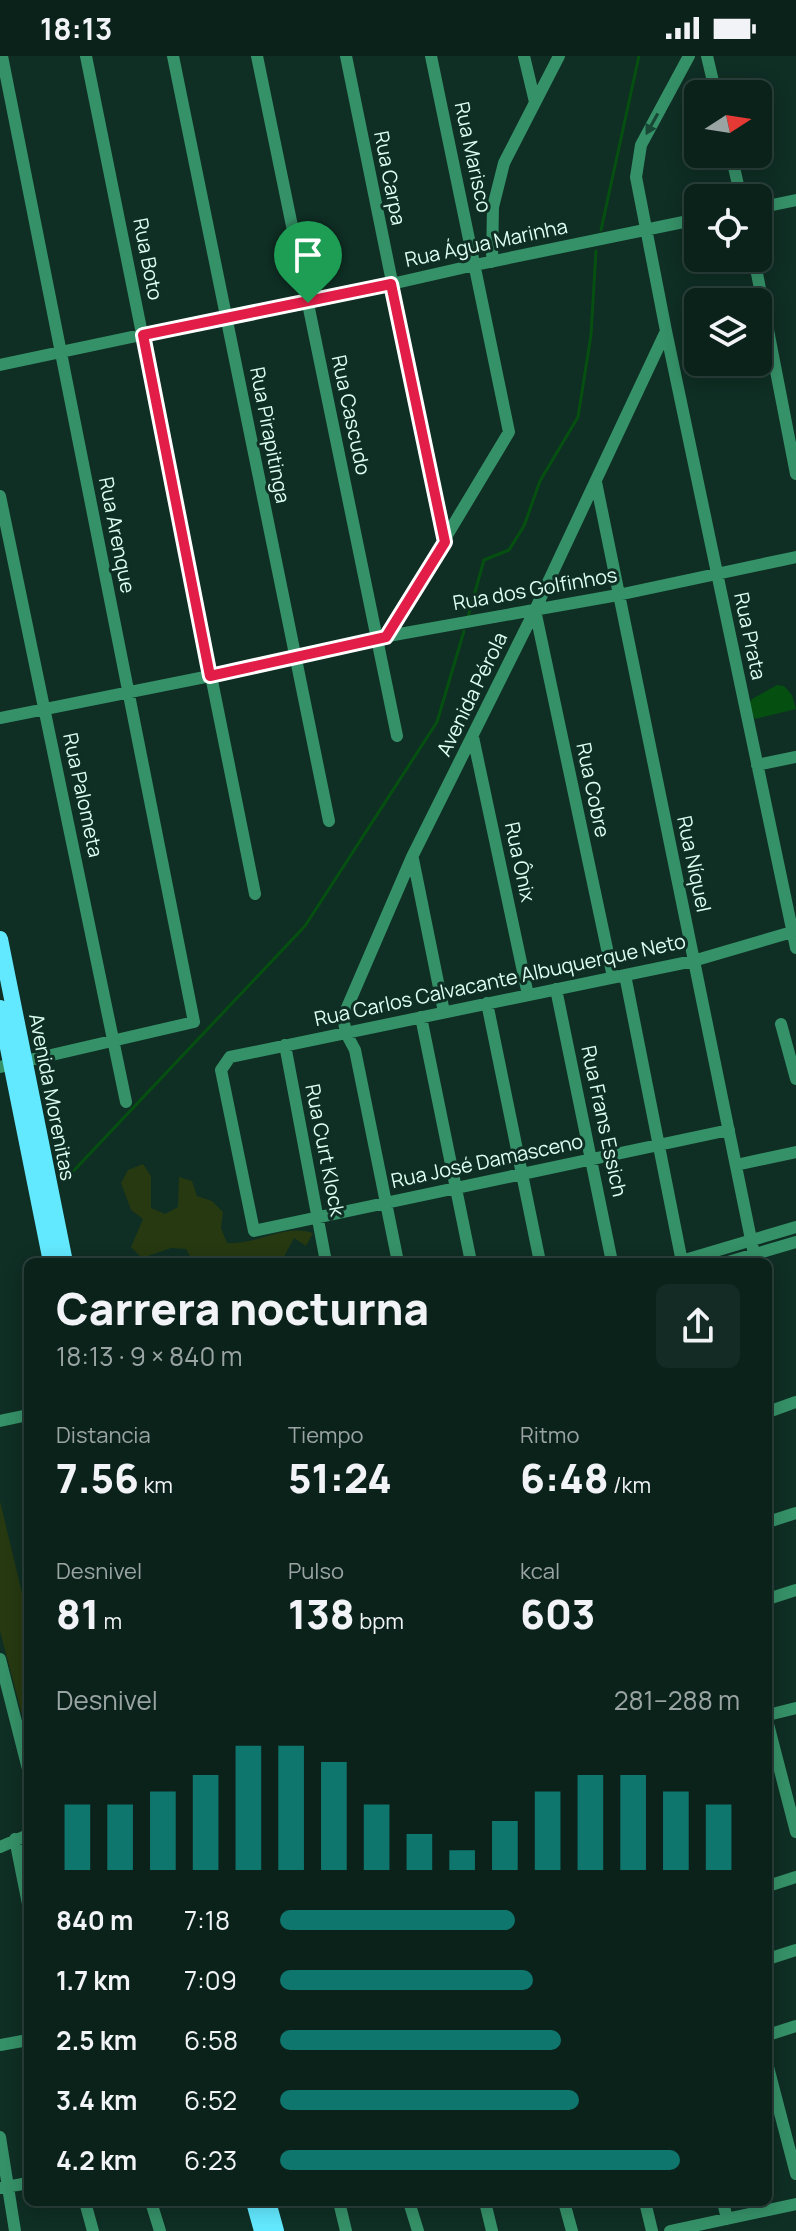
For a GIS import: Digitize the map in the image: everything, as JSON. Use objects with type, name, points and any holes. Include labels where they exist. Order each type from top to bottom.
[{"type":"main road","name":"Avenida Morenitas","points":[[0,939],[12,1065],[64,1258]]},
{"type":"main road","name":"Avenida Morenitas","points":[[0,1008],[50,1258]]},
{"type":"main road","points":[[255,2206],[262,2231]]},
{"type":"main road","points":[[269,2206],[276,2231]]},
{"type":"street","name":"Rua Arenque","points":[[2,56],[194,1022],[113,1040]]},
{"type":"street","name":"Rua Boto","points":[[86,56],[255,894]]},
{"type":"street","name":"Rua Pirapitinga","points":[[173,56],[329,821]]},
{"type":"street","name":"Rua Cascudo","points":[[257,56],[381,637],[397,736]]},
{"type":"street","name":"Rua Carpa","points":[[346,56],[445,542]]},
{"type":"street","name":"Rua Marisco","points":[[381,637],[445,542],[509,432],[431,56]]},
{"type":"street","points":[[524,56],[535,102]]},
{"type":"street","points":[[492,262],[493,207],[504,163],[559,56]]},
{"type":"street","name":"Rua Prata","points":[[689,56],[641,145],[636,177],[796,948]]},
{"type":"street","points":[[707,56],[713,80]]},
{"type":"street","points":[[772,205],[796,200]]},
{"type":"street","name":"Rua Água Marinha","points":[[0,365],[226,317],[308,303],[684,222]]},
{"type":"street","points":[[757,272],[796,474]]},
{"type":"street","name":"Avenida Pérola","points":[[346,1033],[343,1017],[412,857],[535,610],[666,331]]},
{"type":"street","name":"Rua Níquel","points":[[596,481],[754,1254]]},
{"type":"street","name":"Rua Palometa","points":[[0,496],[126,1102]]},
{"type":"street","name":"Rua dos Golfinhos","points":[[0,718],[210,676],[381,637],[618,595],[796,557]]},
{"type":"street","name":"Rua Cobre","points":[[535,610],[659,1145],[680,1258]]},
{"type":"street","name":"Rua Ônix","points":[[473,737],[528,995]]},
{"type":"street","points":[[757,765],[796,757]]},
{"type":"street","points":[[412,857],[444,1012]]},
{"type":"street","name":"Rua Carlos Calvacante Albuquerque Neto","points":[[254,1231],[221,1070],[230,1057],[693,961],[792,932]]},
{"type":"street","name":"Rua Frans Essich","points":[[556,989],[611,1258]]},
{"type":"street","points":[[487,1003],[539,1258]]},
{"type":"street","points":[[421,1017],[470,1258]]},
{"type":"street","points":[[781,1024],[796,1079]]},
{"type":"street","points":[[346,1033],[355,1050],[397,1258]]},
{"type":"street","points":[[12,1065],[113,1040]]},
{"type":"street","name":"Rua Curt Klock","points":[[285,1045],[325,1258]]},
{"type":"street","name":"Rua José Damasceno","points":[[254,1231],[729,1130]]},
{"type":"street","points":[[736,1165],[796,1152]]},
{"type":"street","points":[[694,1258],[796,1227]]},
{"type":"street","points":[[741,1258],[796,1242]]},
{"type":"street","points":[[772,1411],[796,1402]]},
{"type":"street","points":[[0,1421],[24,1416]]},
{"type":"street","points":[[772,1521],[796,1513]]},
{"type":"street","points":[[772,1598],[796,1590]]},
{"type":"street","points":[[0,1659],[24,1753]]},
{"type":"street","points":[[772,1714],[796,1708]]},
{"type":"street","points":[[772,1739],[796,1832]]},
{"type":"street","points":[[0,1847],[24,1836]]},
{"type":"street","points":[[15,1839],[24,1884]]},
{"type":"street","points":[[772,1885],[796,1877]]},
{"type":"street","points":[[772,1958],[796,1950]]},
{"type":"street","points":[[772,2034],[796,2026]]},
{"type":"street","points":[[0,2045],[24,2041]]},
{"type":"street","points":[[772,2082],[796,2174]]},
{"type":"street","points":[[0,2137],[4,2187],[15,2231]]},
{"type":"street","points":[[4,2187],[24,2184]]},
{"type":"street","points":[[670,2231],[796,2204]]},
{"type":"street","points":[[86,2206],[93,2231]]},
{"type":"street","points":[[152,2206],[160,2231]]},
{"type":"street","points":[[340,2206],[346,2231]]},
{"type":"street","points":[[410,2206],[418,2231]]},
{"type":"street","points":[[486,2206],[492,2231]]},
{"type":"street","points":[[565,2206],[572,2231]]},
{"type":"street","points":[[646,2206],[652,2231]]},
{"type":"street","points":[[724,2206],[727,2219]]},
{"type":"shaded area","points":[[777,685],[784,686],[792,695],[796,709],[755,719],[748,705],[752,699]]},
{"type":"shaded area","points":[[143,1164],[151,1176],[151,1208],[165,1214],[178,1207],[179,1177],[192,1181],[197,1196],[212,1201],[223,1212],[221,1228],[227,1243],[249,1241],[281,1232],[313,1233],[306,1246],[294,1238],[283,1258],[191,1258],[186,1249],[171,1248],[142,1258],[131,1247],[143,1219],[131,1210],[121,1183],[128,1170]]},
{"type":"shaded area","points":[[0,1501],[24,1601],[24,1723],[0,1631]]},
{"type":"waterway","points":[[601,230],[639,56]]},
{"type":"waterway","points":[[468,617],[484,560],[509,550],[524,526],[540,481],[578,417],[591,335],[596,251]]},
{"type":"waterway","points":[[64,1181],[305,926],[437,722],[464,631]]},
{"type":"route","points":[[391,284],[445,542],[386,637],[210,676],[143,335],[308,303],[391,284]]}]
